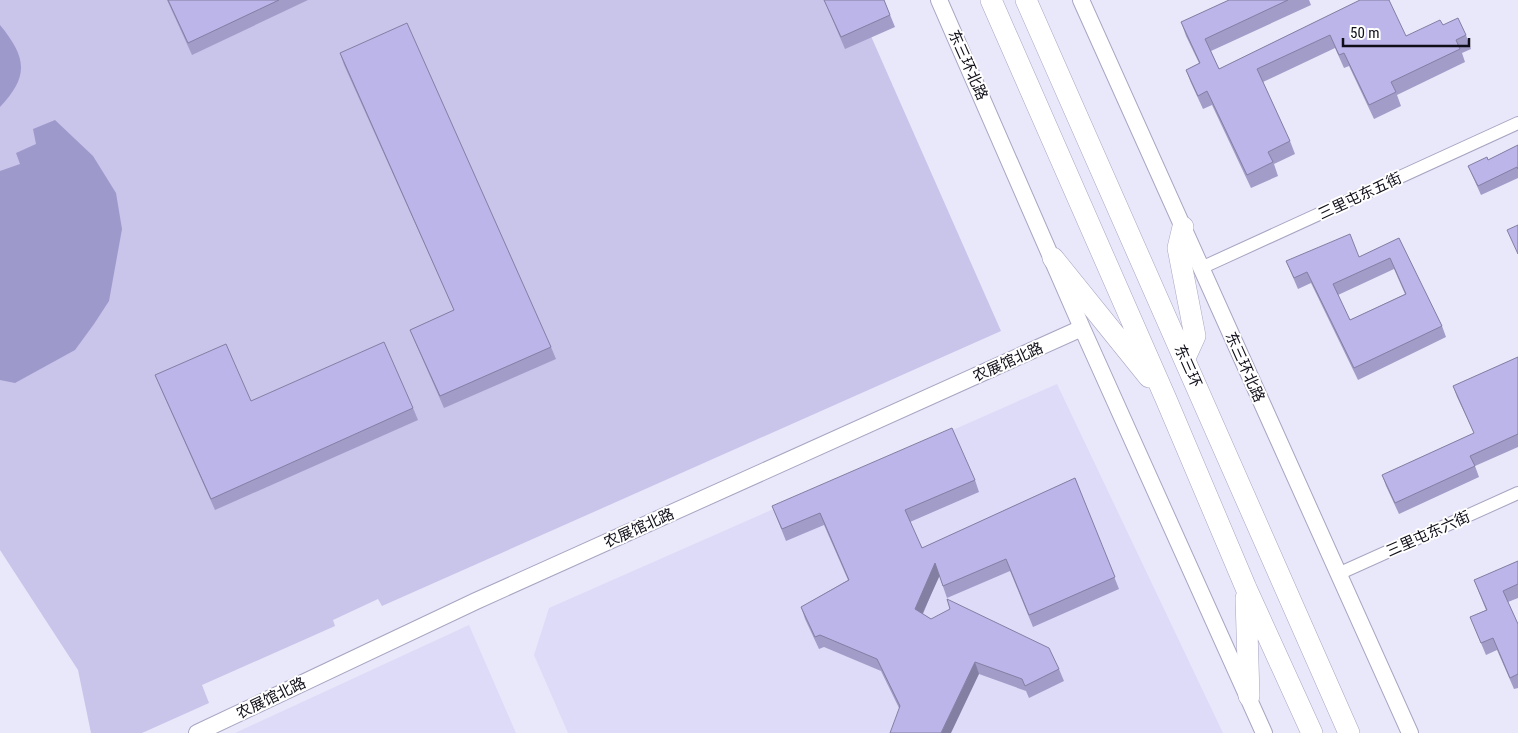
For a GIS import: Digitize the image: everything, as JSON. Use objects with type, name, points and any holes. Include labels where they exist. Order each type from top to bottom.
[{"type":"highway","points":[[991,0],[1166,399],[1246,588],[1312,733]]},
{"type":"highway","name":"东三环","points":[[1026,0],[1349,733]]},
{"type":"highway","points":[[1183,227],[1178,248],[1195,336],[1185,358]]},
{"type":"highway","points":[[1053,258],[1166,399]]},
{"type":"highway","points":[[1246,588],[1248,696]]},
{"type":"street","name":"东三环北路","points":[[939,0],[1082,328],[1264,733]]},
{"type":"street","name":"东三环北路","points":[[1081,0],[1410,733]]},
{"type":"street","name":"三里屯东五街","points":[[1201,268],[1518,123]]},
{"type":"street","name":"农展馆北路","points":[[197,733],[476,601],[1082,328]]},
{"type":"street","name":"三里屯东六街","points":[[1338,574],[1518,493]]},
{"type":"shaded area","points":[[0,0],[855,0],[1001,331],[382,606],[378,599],[333,620],[335,626],[202,685],[209,703],[142,733],[91,733],[78,670],[0,550]]},
{"type":"shaded area","points":[[0,25],[20,57],[21,67],[16,86],[0,107]]},
{"type":"shaded area","points":[[55,120],[93,156],[116,193],[122,229],[109,301],[94,324],[75,350],[15,383],[0,380],[0,171],[20,164],[16,153],[36,144],[33,129]]},
{"type":"shaded area","points":[[1057,384],[1223,733],[568,733],[534,655],[549,608]]},
{"type":"shaded area","points":[[469,625],[516,733],[235,733]]},
{"type":"building","points":[[168,0],[279,0],[188,43]]},
{"type":"building","points":[[824,0],[884,0],[890,15],[841,37]]},
{"type":"building","points":[[1229,0],[1288,0],[1205,39],[1219,69],[1360,0],[1389,0],[1406,36],[1440,20],[1443,25],[1458,18],[1466,35],[1456,40],[1460,49],[1391,82],[1396,92],[1369,105],[1344,53],[1339,55],[1330,35],[1257,69],[1290,141],[1268,152],[1273,162],[1247,175],[1207,91],[1198,96],[1186,70],[1200,63],[1181,22]]},
{"type":"building","points":[[407,23],[551,347],[440,396],[410,330],[454,310],[340,53]]},
{"type":"building","points":[[1518,145],[1518,169],[1517,167],[1478,186],[1468,166],[1487,157],[1488,160]]},
{"type":"building","points":[[1518,225],[1518,254],[1507,230]]},
{"type":"building","points":[[1350,234],[1359,257],[1399,238],[1442,326],[1354,368],[1307,272],[1294,278],[1286,261]],"holes":[[[1390,258],[1406,294],[1350,320],[1333,284]]]},
{"type":"building","points":[[384,342],[413,408],[211,499],[155,375],[226,344],[251,401]]},
{"type":"building","points":[[1518,357],[1518,434],[1470,456],[1475,466],[1395,503],[1382,475],[1474,433],[1453,386]]},
{"type":"building","points":[[952,428],[975,480],[905,510],[922,548],[1075,478],[1115,577],[1029,615],[1006,559],[943,586],[935,563],[915,609],[931,619],[950,609],[947,599],[1049,648],[1059,669],[1025,686],[1022,679],[975,662],[941,733],[890,733],[900,706],[877,659],[820,635],[815,637],[801,607],[849,580],[820,513],[782,529],[772,506]]},
{"type":"building","points":[[1518,561],[1518,584],[1503,591],[1518,624],[1518,674],[1510,678],[1493,638],[1481,643],[1470,617],[1487,610],[1474,580]]}]
